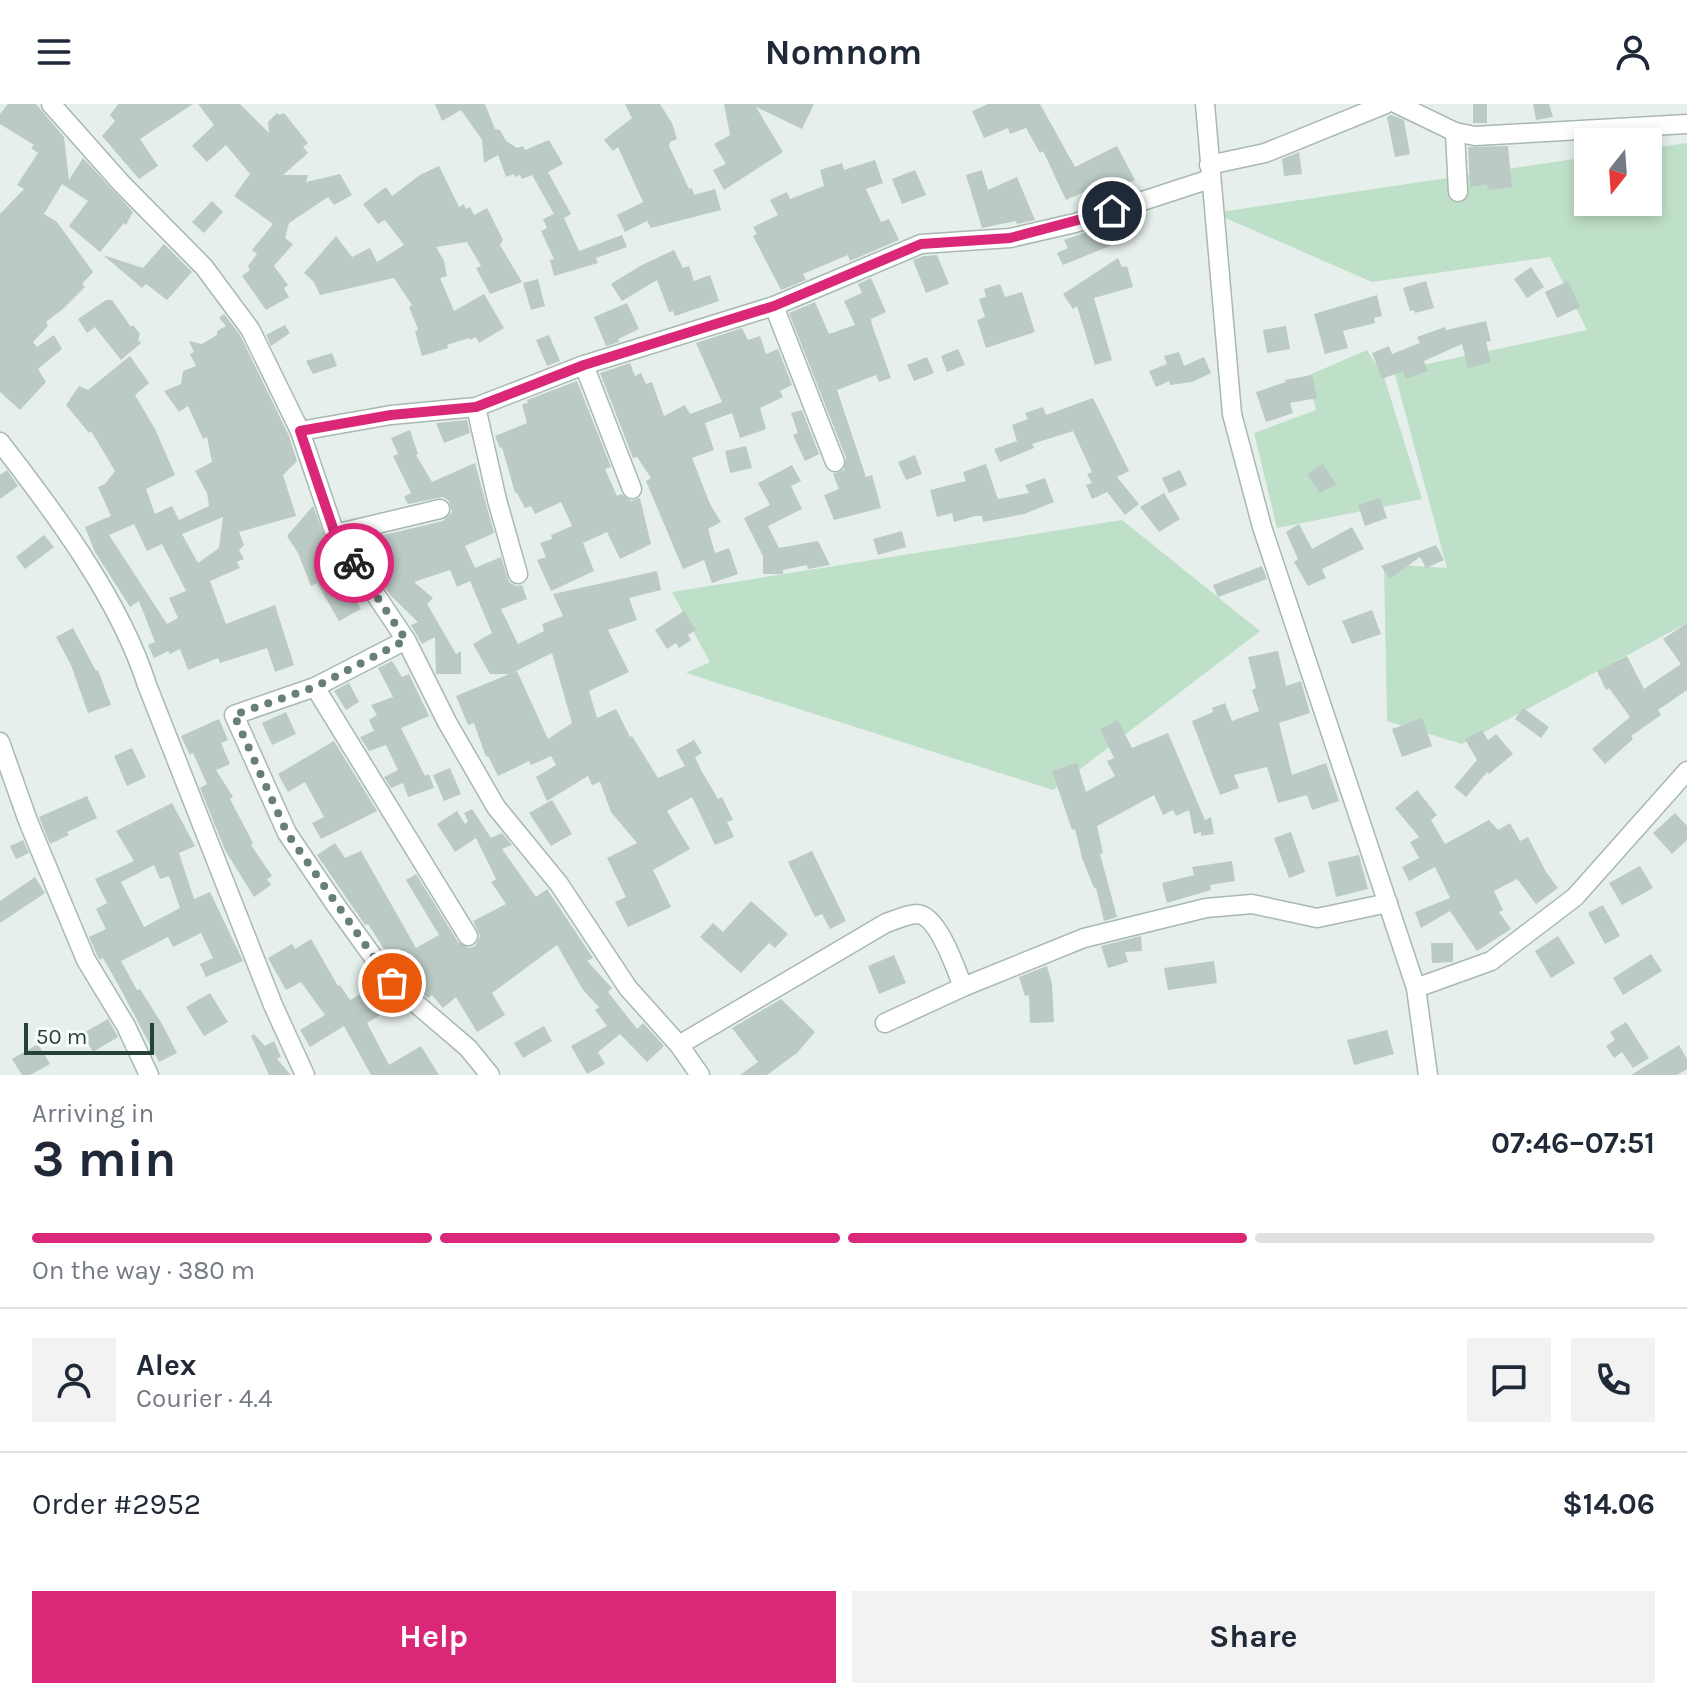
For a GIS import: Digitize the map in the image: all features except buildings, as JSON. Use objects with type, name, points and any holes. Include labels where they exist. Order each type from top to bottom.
[{"type":"street","points":[[51,104],[122,184],[204,267],[250,329],[300,431],[335,534],[406,640],[447,722],[496,807],[559,884],[628,988],[679,1045],[700,1075]]},
{"type":"street","points":[[1205,104],[1232,414],[1262,527],[1416,988],[1428,1075]]},
{"type":"street","points":[[300,431],[391,415],[476,407],[584,365],[774,306],[921,244],[1010,238],[1075,223],[1265,153],[1386,104]]},
{"type":"street","points":[[1397,104],[1455,132],[1475,136],[1687,124]]},
{"type":"street","points":[[1455,132],[1458,192]]},
{"type":"street","points":[[774,306],[835,462]]},
{"type":"street","points":[[584,365],[632,489]]},
{"type":"street","points":[[476,407],[518,574]]},
{"type":"street","points":[[0,442],[35,487],[102,589],[132,643],[273,1005],[305,1075]]},
{"type":"street","points":[[335,534],[440,509]]},
{"type":"street","points":[[406,640],[315,687],[234,715],[287,833],[335,904],[392,983],[468,1048],[490,1075]]},
{"type":"street","points":[[315,687],[468,936]]},
{"type":"street","points":[[0,742],[28,821],[86,960],[126,1026],[149,1075]]},
{"type":"street","points":[[1416,988],[1491,961],[1575,897],[1687,771]]},
{"type":"street","points":[[885,1023],[963,987],[1084,938],[1206,908],[1252,904],[1317,918],[1388,903]]},
{"type":"street","points":[[679,1045],[886,923],[916,914],[929,918],[936,928],[963,987]]},
{"type":"green space","points":[[1687,143],[1687,623],[1462,744],[1387,721],[1384,564],[1447,568],[1394,371],[1587,330],[1550,257],[1372,282],[1214,213],[1574,159],[1574,216],[1662,216],[1662,147]]},
{"type":"green space","points":[[1367,350],[1384,377],[1422,499],[1277,528],[1254,433],[1316,410],[1307,376]]},
{"type":"green space","points":[[1122,520],[1260,631],[1053,790],[686,673],[710,662],[672,592]]},
{"type":"way so far","points":[[354,563],[406,640],[315,687],[234,715],[287,833],[392,983]]},
{"type":"route","points":[[354,563],[335,534],[300,431],[391,415],[476,407],[584,365],[774,306],[921,244],[1010,238],[1112,211]]}]
